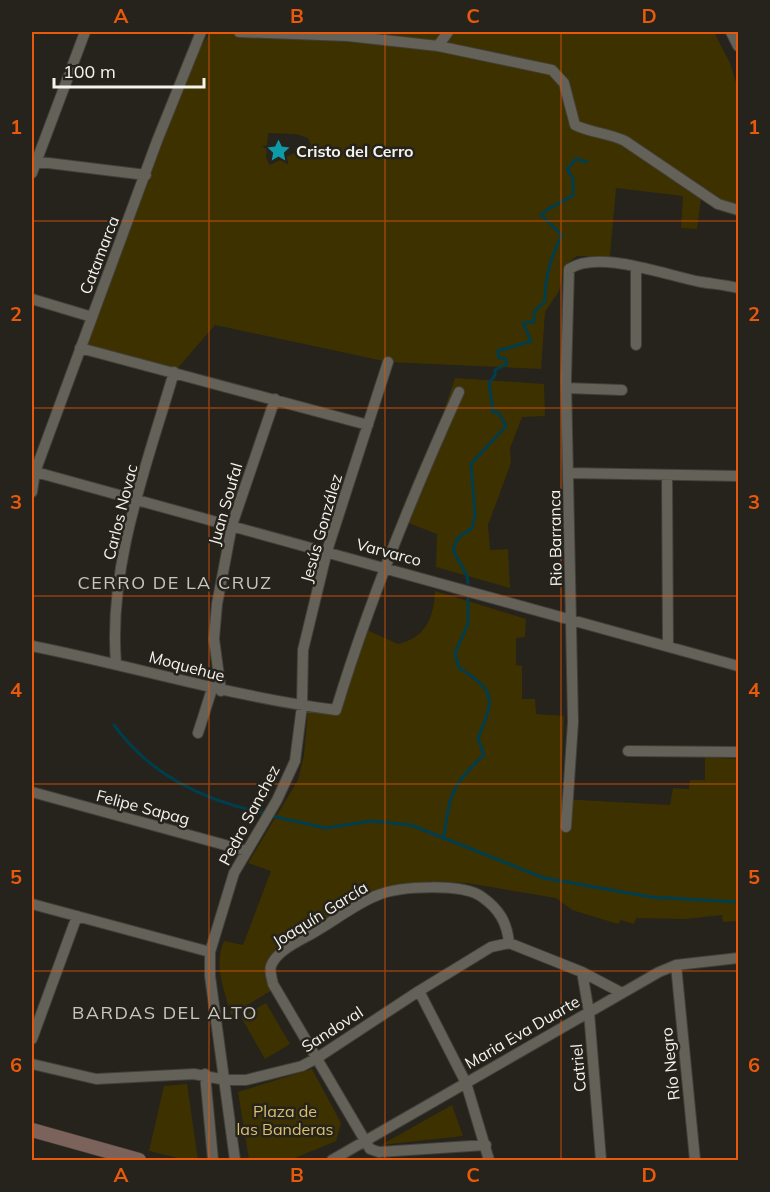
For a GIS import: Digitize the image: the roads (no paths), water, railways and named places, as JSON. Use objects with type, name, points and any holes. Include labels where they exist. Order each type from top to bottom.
[{"type":"main road","points":[[32,1130],[139,1161]]},
{"type":"street","points":[[32,173],[34,161],[85,32]]},
{"type":"street","name":"Catamarca","points":[[32,492],[33,471],[201,32]]},
{"type":"street","points":[[239,32],[348,36],[438,46],[552,70],[564,83],[575,125],[585,130],[609,133],[625,141],[718,204],[738,210]]},
{"type":"street","points":[[438,46],[448,32]]},
{"type":"street","points":[[731,32],[738,46]]},
{"type":"street","points":[[34,161],[146,175]]},
{"type":"street","name":"Rio Barranca","points":[[566,827],[573,722],[566,388],[567,280],[569,269],[587,262],[636,267]]},
{"type":"street","points":[[636,345],[636,267],[738,288]]},
{"type":"street","points":[[32,299],[92,317]]},
{"type":"street","points":[[80,348],[368,425]]},
{"type":"street","name":"Jesús González","points":[[302,706],[303,650],[327,551],[388,362]]},
{"type":"street","name":"Carlos Novac","points":[[116,663],[114,631],[117,591],[137,500],[174,372]]},
{"type":"street","points":[[566,388],[622,390]]},
{"type":"street","points":[[386,567],[401,520],[459,392]]},
{"type":"street","name":"Juan Soufal","points":[[216,690],[214,639],[217,604],[231,525],[275,399]]},
{"type":"street","name":"Varvarco","points":[[33,471],[738,666]]},
{"type":"street","points":[[569,473],[738,476]]},
{"type":"street","points":[[667,475],[668,646]]},
{"type":"street","name":"Moquehue","points":[[32,646],[116,663],[216,690],[336,710],[357,639],[386,567]]},
{"type":"street","points":[[198,733],[216,690]]},
{"type":"street","name":"Pedro Sanchez","points":[[235,1161],[226,1080],[210,976],[210,952],[234,873],[277,800],[295,761],[302,706]]},
{"type":"street","points":[[628,751],[738,752]]},
{"type":"street","name":"Felipe Sapag","points":[[32,792],[247,851]]},
{"type":"street","name":"Joaquín García","points":[[317,1058],[273,984],[270,973],[271,965],[290,946],[378,895],[403,890],[458,890],[481,895],[500,913],[508,929],[509,943]]},
{"type":"street","points":[[32,904],[210,952]]},
{"type":"street","points":[[32,1039],[77,916]]},
{"type":"street","points":[[509,943],[582,972],[622,993]]},
{"type":"street","name":"Sandoval","points":[[32,1064],[96,1078],[205,1074],[226,1080],[261,1077],[302,1066],[317,1058],[418,991],[491,947],[509,943]]},
{"type":"street","name":"Maria Eva Duarte","points":[[332,1161],[622,993],[676,965],[738,958]]},
{"type":"street","name":"Río Negro","points":[[676,965],[695,1161]]},
{"type":"street","name":"Catriel","points":[[582,972],[589,1012],[601,1161]]},
{"type":"street","points":[[418,991],[466,1083],[486,1144],[489,1161]]},
{"type":"street","points":[[317,1058],[365,1143],[379,1152],[486,1144]]},
{"type":"street","points":[[205,1074],[213,1161]]},
{"type":"waterway","points":[[468,583],[467,576],[453,550],[457,539],[472,528],[475,515],[471,464],[506,426],[499,413],[493,412],[489,383],[495,375],[495,370],[507,364],[506,359],[499,358],[498,351],[531,341],[523,323],[534,322],[534,312],[545,301],[549,267],[562,235],[541,215],[573,195],[573,179],[567,169],[576,159],[587,162]]},
{"type":"waterway","points":[[444,837],[448,810],[454,791],[465,774],[484,755],[478,738],[487,713],[489,697],[480,683],[459,668],[455,653],[468,624],[468,596]]},
{"type":"waterway","points":[[114,725],[144,758],[180,783],[219,801],[263,813]]},
{"type":"waterway","points":[[272,816],[325,828],[371,821],[411,825],[544,878],[651,897],[738,902]]},
{"type":"place","name":"Cristo del Cerro","points":[[278,151]]},
{"type":"district","name":"CERRO DE LA CRUZ","points":[[175,582]]},
{"type":"district","name":"BARDAS DEL ALTO","points":[[165,1012]]},
{"type":"park label","name":"Plaza de las Banderas","points":[[285,1120]]}]
